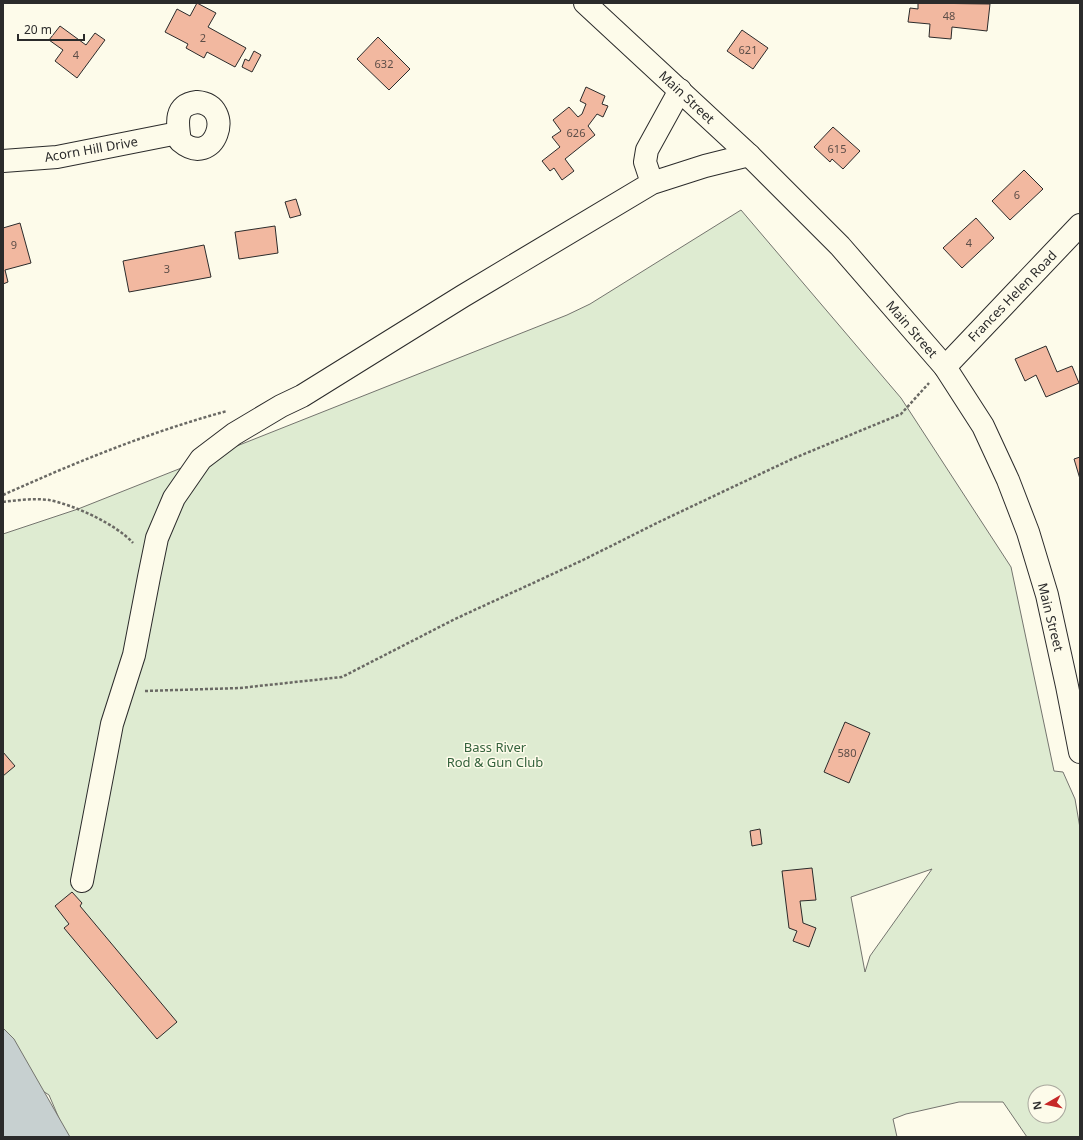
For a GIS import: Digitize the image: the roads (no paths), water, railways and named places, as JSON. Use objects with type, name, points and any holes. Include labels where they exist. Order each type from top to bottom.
[{"type":"main road","name":"Main Street","points":[[585,3],[749,155],[840,246],[945,367],[983,426],[1008,480],[1028,532],[1047,595],[1080,752]]},
{"type":"main road","points":[[652,183],[645,162],[647,150],[680,90]]},
{"type":"main road","name":"Acorn Hill Drive","points":[[3,161],[57,157],[178,133]]},
{"type":"main road","points":[[82,881],[112,724],[134,655],[158,538],[174,498],[201,459],[234,434],[281,406],[302,396],[463,296],[652,183],[705,166],[749,155]]},
{"type":"main road","name":"Frances Helen Road","points":[[945,367],[1080,225]]},
{"type":"park label","name":"Bass River Rod & Gun Club","points":[[495,754]]}]
